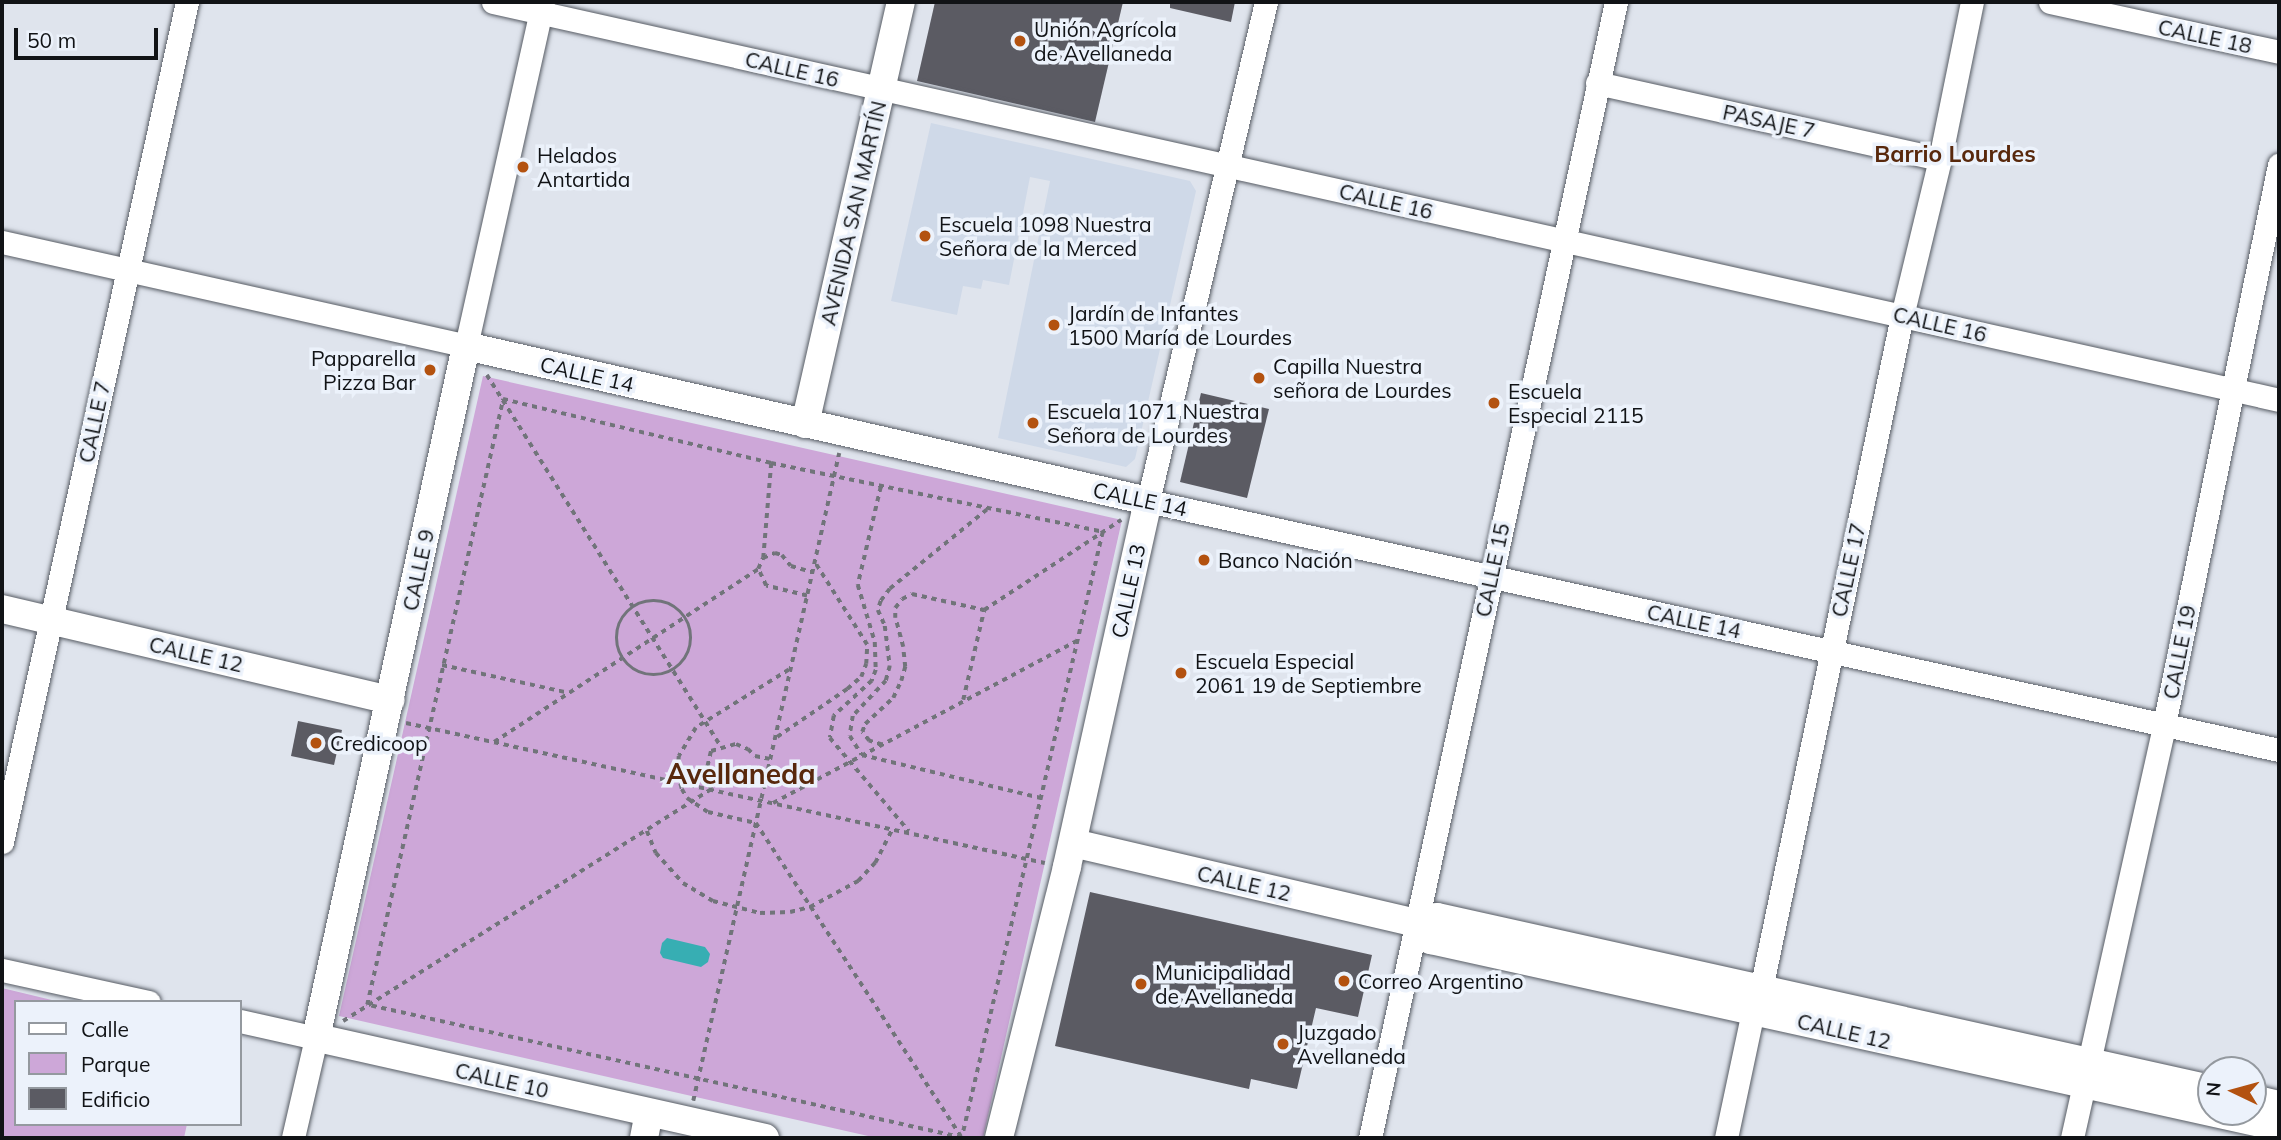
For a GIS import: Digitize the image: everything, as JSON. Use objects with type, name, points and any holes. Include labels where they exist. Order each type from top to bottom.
[{"type":"street","name":"CALLE 7","points":[[2,842],[187,2]]},
{"type":"street","name":"CALLE 16","points":[[493,2],[542,7],[881,89],[2279,400]]},
{"type":"street","name":"AVENIDA SAN MARTÍN","points":[[805,424],[901,2]]},
{"type":"street","name":"CALLE 13","points":[[999,1138],[1070,855],[1148,501],[1266,2]]},
{"type":"street","name":"CALLE 15","points":[[1370,1138],[1562,240],[1616,2]]},
{"type":"street","name":"CALLE 17","points":[[1726,1138],[1972,2]]},
{"type":"street","name":"CALLE 18","points":[[2050,2],[2279,52]]},
{"type":"street","name":"CALLE 9","points":[[293,1138],[542,7]]},
{"type":"street","name":"PASAJE 7","points":[[1597,83],[1940,159]]},
{"type":"street","name":"CALLE 19","points":[[2072,1138],[2164,724],[2279,165]]},
{"type":"street","name":"CALLE 14","points":[[2,242],[844,434],[2279,750]]},
{"type":"street","name":"CALLE 12","points":[[2,609],[388,709]]},
{"type":"street","name":"CALLE 12","points":[[1070,855],[1416,923],[1430,940],[1757,1000],[2085,1074],[2279,1127]]},
{"type":"street","points":[[2,970],[140,1000]]},
{"type":"street","name":"CALLE 10","points":[[242,1021],[316,1038],[646,1126],[688,1121],[765,1138]]},
{"type":"street","name":"CALLE 12","points":[[2085,1074],[2197,1088]]},
{"type":"path","points":[[466,346],[503,399],[721,746]]},
{"type":"path","points":[[503,399],[771,463],[1103,532]]},
{"type":"path","points":[[367,1005],[503,399]]},
{"type":"path","points":[[688,1121],[844,434]]},
{"type":"path","points":[[494,742],[758,569],[763,558],[771,463]]},
{"type":"path","points":[[881,487],[858,585],[875,642],[876,670],[872,681],[834,716],[830,738],[910,833]]},
{"type":"path","points":[[963,701],[984,610],[1148,501]]},
{"type":"path","points":[[988,510],[890,589],[881,601],[878,610],[887,637],[890,666],[887,681],[853,716],[850,736],[862,755],[1041,798]]},
{"type":"path","points":[[962,1138],[1103,532]]},
{"type":"path","points":[[763,558],[775,553],[782,555],[791,566],[813,572]]},
{"type":"path","points":[[775,739],[847,689],[860,677],[866,664],[867,645],[815,562]]},
{"type":"path","points":[[758,569],[766,586],[807,596]]},
{"type":"path","points":[[881,745],[869,741],[862,732],[865,724],[893,698],[901,681],[905,667],[895,608],[902,598],[912,594],[984,610]]},
{"type":"path","points":[[649,601],[661,601],[672,605],[685,617],[691,633],[691,645],[687,656],[673,669],[656,675],[643,674],[623,658],[617,634],[621,621],[633,608],[649,601]]},
{"type":"path","points":[[773,803],[1077,640]]},
{"type":"path","points":[[442,665],[569,693]]},
{"type":"path","points":[[791,669],[696,728],[682,748],[678,774],[680,782],[691,802],[708,812],[756,824],[962,1138]]},
{"type":"path","points":[[388,709],[428,727],[1027,859],[1070,855]]},
{"type":"path","points":[[711,789],[705,776],[711,751],[721,746],[736,744],[748,749],[755,756],[770,759]]},
{"type":"path","points":[[316,1038],[711,789]]},
{"type":"path","points":[[647,830],[656,853],[683,883],[713,901],[736,909],[790,912],[810,907],[858,881],[875,863],[892,829]]},
{"type":"path","points":[[367,1005],[962,1138]]},
{"type":"shaded area","points":[[931,123],[1190,181],[1196,191],[1135,459],[1126,467],[998,438],[1050,181],[1030,177],[1009,285],[983,280],[981,289],[963,286],[957,315],[891,301]]},
{"type":"green space","points":[[483,376],[1122,520],[983,1138],[877,1138],[339,1016]]},
{"type":"green space","points":[[2,988],[52,1000],[14,1000],[14,1126],[187,1126],[184,1138],[2,1138]]},
{"type":"water","points":[[667,938],[705,947],[710,954],[708,962],[701,967],[663,958],[660,953],[662,943]]},
{"type":"building","name":"Unión Agrícola de Avellaneda","points":[[935,2],[1123,2],[1095,122],[917,81]]},
{"type":"building","name":"Unión Agrícola de Avellaneda","points":[[1170,2],[1235,2],[1231,22],[1170,8]]},
{"type":"building","points":[[1201,393],[1269,409],[1247,498],[1180,482]]},
{"type":"building","name":"Credicoop","points":[[298,721],[342,730],[334,765],[291,756]]},
{"type":"building","points":[[1090,892],[1372,955],[1358,1017],[1316,1008],[1297,1089],[1251,1079],[1249,1089],[1055,1046]]},
{"type":"place","name":"Unión Agrícola de Avellaneda","points":[[1020,41]]},
{"type":"place","name":"Helados Antartida","points":[[523,167]]},
{"type":"place","name":"Escuela 1098 Nuestra Señora de la Merced","points":[[925,236]]},
{"type":"place","name":"Jardín de Infantes 1500 María de Lourdes","points":[[1054,325]]},
{"type":"place","name":"Papparella Pizza Bar","points":[[430,370]]},
{"type":"place","name":"Capilla Nuestra señora de Lourdes","points":[[1259,378]]},
{"type":"place","name":"Escuela Especial 2115","points":[[1494,403]]},
{"type":"place","name":"Escuela 1071 Nuestra Señora de Lourdes","points":[[1033,423]]},
{"type":"place","name":"Banco Nación","points":[[1204,560]]},
{"type":"place","name":"Escuela Especial 2061 19 de Septiembre","points":[[1181,673]]},
{"type":"place","name":"Credicoop","points":[[316,743]]},
{"type":"place","name":"Correo Argentino","points":[[1344,981]]},
{"type":"place","name":"Municipalidad de Avellaneda","points":[[1141,984]]},
{"type":"place","name":"Juzgado Avellaneda","points":[[1283,1044]]},
{"type":"district","name":"Barrio Lourdes","points":[[1955,154]]},
{"type":"district","name":"Avellaneda","points":[[741,774]]}]
